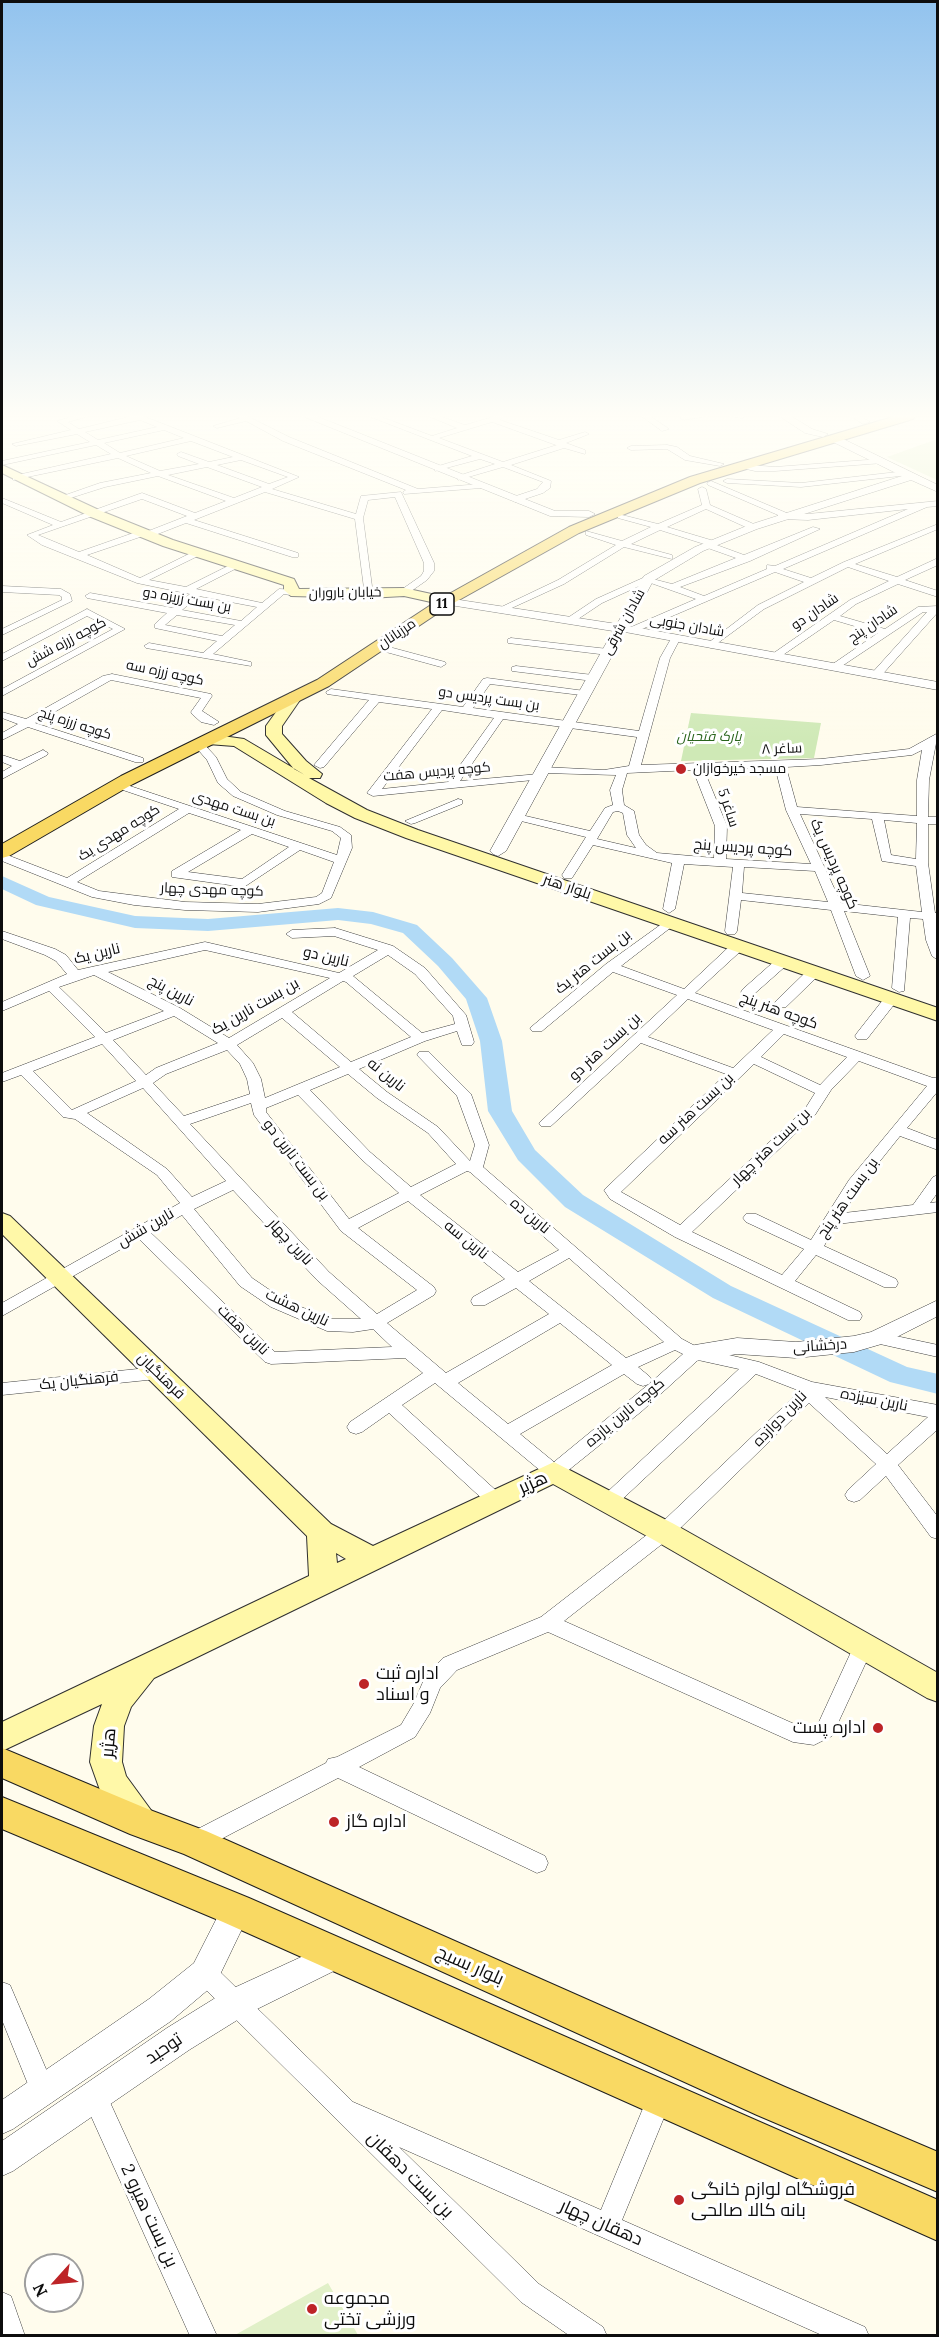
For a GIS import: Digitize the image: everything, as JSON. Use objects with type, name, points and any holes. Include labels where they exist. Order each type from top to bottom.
[{"type":"main road","name":"خیابان باروران","points":[[123,525],[197,554],[289,582],[292,586],[291,590],[296,593],[404,592],[438,600]]},
{"type":"main road","name":"مرزبانان","points":[[2,854],[207,735],[287,694],[309,678],[565,525]]},
{"type":"main road","name":"مرزبانان","points":[[287,694],[323,683],[378,647],[438,600],[587,525]]},
{"type":"main road","points":[[238,742],[251,733],[274,730],[287,694]]},
{"type":"main road","name":"بلوار هنر","points":[[274,730],[274,735],[300,765],[321,780],[374,807],[493,855],[568,875],[670,916]]},
{"type":"main road","name":"مرزبانان","points":[[2,837],[139,760],[207,735]]},
{"type":"main road","name":"بلوار هنر","points":[[207,735],[238,742],[260,753],[307,785],[361,814],[493,855],[734,938],[863,976],[938,1015]]},
{"type":"main road","name":"بلوار هنر","points":[[734,938],[783,961],[814,972],[895,994],[938,1002]]},
{"type":"main road","name":"فرهنگیان","points":[[2,1221],[321,1532],[372,1559]]},
{"type":"main road","name":"هژیر","points":[[2,1737],[554,1472],[864,1645],[938,1689]]},
{"type":"main road","points":[[321,1532],[324,1582]]},
{"type":"main road","name":"هژیر","points":[[142,1822],[112,1783],[106,1762],[106,1746],[109,1726],[118,1700],[148,1666]]},
{"type":"main road","name":"بلوار بسیج","points":[[2,1763],[194,1842],[771,2101],[938,2172]]},
{"type":"main road","points":[[2,1813],[236,1910],[938,2221]]},
{"type":"street","points":[[62,525],[33,533],[32,537],[140,581],[264,606]]},
{"type":"street","points":[[79,555],[170,525]]},
{"type":"street","points":[[210,525],[295,555]]},
{"type":"street","points":[[360,525],[368,594]]},
{"type":"street","points":[[404,592],[424,578],[429,571],[429,563],[412,525]]},
{"type":"street","points":[[556,529],[559,525]]},
{"type":"street","points":[[652,525],[810,581]]},
{"type":"street","points":[[500,610],[561,582],[623,544],[663,525]]},
{"type":"street","points":[[749,525],[753,527]]},
{"type":"street","name":"شادان شرقی","points":[[493,855],[517,817],[608,652],[626,629],[648,579],[675,561],[709,544],[758,525]]},
{"type":"street","points":[[807,525],[830,534]]},
{"type":"street","points":[[671,588],[755,562],[859,525]]},
{"type":"street","points":[[711,645],[761,607],[810,581],[938,526]]},
{"type":"street","points":[[590,533],[669,557]]},
{"type":"street","points":[[626,629],[774,569],[830,534]]},
{"type":"street","points":[[140,581],[197,554]]},
{"type":"street","name":"شادان دو","points":[[773,657],[831,616],[897,580],[938,561]]},
{"type":"street","points":[[846,564],[938,594]]},
{"type":"street","points":[[226,640],[158,626],[191,592],[234,566]]},
{"type":"street","points":[[569,621],[599,601],[648,579],[704,599]]},
{"type":"street","points":[[2,589],[62,592],[68,596],[66,601],[2,632]]},
{"type":"street","points":[[205,656],[282,591],[296,593]]},
{"type":"street","name":"بن بست زریزه دو","points":[[90,596],[244,624]]},
{"type":"street","name":"شادان جنوبی","points":[[438,600],[626,629],[938,686]]},
{"type":"street","points":[[876,675],[936,607]]},
{"type":"street","name":"شادان پنج","points":[[832,668],[921,609],[936,607]]},
{"type":"street","name":"کوچه زرزه شش","points":[[2,658],[87,612],[120,628],[2,693]]},
{"type":"street","points":[[831,616],[886,632]]},
{"type":"street","points":[[619,807],[616,790],[628,771],[643,735],[665,658],[675,639]]},
{"type":"street","points":[[511,641],[608,652]]},
{"type":"street","points":[[149,646],[246,664]]},
{"type":"street","points":[[378,647],[441,664]]},
{"type":"street","points":[[516,669],[593,678]]},
{"type":"street","name":"کوچه زرزه سه","points":[[27,724],[109,677],[207,696],[196,712],[205,720],[207,735]]},
{"type":"street","points":[[466,711],[487,681],[585,694]]},
{"type":"street","name":"بن بست پردیس دو","points":[[331,692],[643,735]]},
{"type":"street","points":[[320,765],[376,699]]},
{"type":"street","name":"کوچه پردیس هفت","points":[[439,707],[373,793],[541,774]]},
{"type":"street","name":"کوچه زرزه پنج","points":[[2,715],[139,760]]},
{"type":"street","points":[[452,785],[500,716]]},
{"type":"street","points":[[2,737],[27,724]]},
{"type":"street","name":"کوچه مهدی چهار","points":[[2,854],[96,894],[134,901],[258,908],[319,900],[327,895],[342,860],[347,837],[336,829],[281,813],[237,794],[222,781],[212,759],[207,735]]},
{"type":"street","points":[[933,739],[923,780],[922,863],[934,917],[933,948],[938,956]]},
{"type":"street","name":"ساغر ٨","points":[[541,774],[821,762],[912,752],[933,739]]},
{"type":"street","points":[[2,776],[43,753]]},
{"type":"street","points":[[2,758],[21,765]]},
{"type":"street","name":"کوچه پردیس یک","points":[[780,764],[792,810],[828,887],[863,976]]},
{"type":"street","name":"ساغر 5","points":[[697,767],[721,826],[720,861]]},
{"type":"street","name":"بن بست مهدی","points":[[118,786],[342,860]]},
{"type":"street","points":[[411,821],[458,802]]},
{"type":"street","points":[[568,875],[609,810],[619,807],[628,811],[633,835],[642,848],[653,856]]},
{"type":"street","name":"کوچه مهدی یک","points":[[68,883],[187,809]]},
{"type":"street","points":[[792,810],[938,821]]},
{"type":"street","points":[[877,816],[886,858],[922,863]]},
{"type":"street","points":[[517,817],[653,856],[679,860]]},
{"type":"street","points":[[244,883],[176,874],[250,830]]},
{"type":"street","points":[[220,907],[244,883],[298,846]]},
{"type":"street","name":"کوچه پردیس پنج","points":[[670,916],[679,860],[818,868]]},
{"type":"street","points":[[734,938],[739,863]]},
{"type":"street","points":[[735,896],[934,917]]},
{"type":"street","points":[[862,1036],[895,994],[904,913]]},
{"type":"street","name":"بن بست هنر یک","points":[[537,1028],[670,916]]},
{"type":"street","points":[[292,934],[335,932],[388,949],[420,971],[459,1016],[466,1042]]},
{"type":"street","name":"بن بست هنر دو","points":[[546,1123],[684,994],[734,938]]},
{"type":"street","points":[[4,939],[50,951],[62,958],[75,975]]},
{"type":"street","name":"نارین یک","points":[[2,1007],[75,975],[205,946]]},
{"type":"street","name":"نارین دو","points":[[205,946],[336,978],[350,979],[420,1038]]},
{"type":"street","name":"بن بست نارین یک","points":[[74,1114],[145,1082],[161,1071],[229,1044],[388,949]]},
{"type":"street","points":[[748,992],[783,961]]},
{"type":"street","name":"کوچه هنر پنج","points":[[611,967],[937,1083]]},
{"type":"street","name":"نارین پنج","points":[[95,970],[175,1011],[229,1044],[246,1063],[254,1079],[258,1101]]},
{"type":"street","points":[[781,1004],[814,972]]},
{"type":"street","name":"نارین چهار","points":[[51,986],[103,1037],[323,1276],[409,1352],[554,1472]]},
{"type":"street","points":[[2,1078],[175,1011]]},
{"type":"street","name":"نارین نه","points":[[283,1012],[382,1095],[433,1130],[471,1167]]},
{"type":"street","name":"بن بست نارین دو","points":[[375,1323],[428,1291],[347,1227],[259,1112],[258,1101],[300,1088],[420,1038],[461,1026]]},
{"type":"street","name":"بن بست هنر سه","points":[[681,1233],[615,1195],[612,1190],[782,1029]]},
{"type":"street","points":[[639,1038],[735,1073]]},
{"type":"street","points":[[347,1227],[471,1167],[482,1145],[464,1094],[424,1055]]},
{"type":"street","name":"بن بست هنر چهار","points":[[681,1233],[810,1112],[823,1092],[856,1056]]},
{"type":"street","points":[[751,1058],[823,1092]]},
{"type":"street","name":"نارین هشت","points":[[23,1069],[74,1114],[155,1167],[246,1282],[277,1302],[327,1325],[353,1326],[375,1323]]},
{"type":"street","name":"بن بست هنر پنج","points":[[784,1284],[813,1248],[854,1183],[937,1083]]},
{"type":"street","name":"نارین سه","points":[[300,1088],[365,1155],[410,1195],[643,1380]]},
{"type":"street","points":[[181,1122],[258,1101]]},
{"type":"street","points":[[897,1130],[938,1145]]},
{"type":"street","name":"نارین ده","points":[[471,1167],[686,1348]]},
{"type":"street","points":[[917,1210],[938,1180]]},
{"type":"street","name":"نارین شش","points":[[2,1310],[187,1206],[235,1183]]},
{"type":"street","points":[[832,1219],[938,1207]]},
{"type":"street","points":[[751,1218],[890,1283]]},
{"type":"street","name":"نارین هفت","points":[[141,1232],[271,1358],[409,1352]]},
{"type":"street","points":[[681,1233],[854,1316]]},
{"type":"street","points":[[479,1301],[571,1250]]},
{"type":"street","name":"درخشانی","points":[[686,1348],[737,1346],[796,1350],[854,1344],[877,1338],[938,1307]]},
{"type":"street","points":[[356,1427],[390,1404],[561,1315]]},
{"type":"street","points":[[877,1338],[938,1352]]},
{"type":"street","points":[[507,1433],[625,1365],[686,1348]]},
{"type":"street","name":"نارین دوازده","points":[[194,1842],[335,1766],[408,1731],[423,1707],[432,1683],[450,1664],[548,1623],[664,1532],[809,1391],[753,1366],[686,1348]]},
{"type":"street","name":"کوچه نارین یازده","points":[[554,1472],[636,1406],[686,1348]]},
{"type":"street","points":[[608,1502],[753,1366]]},
{"type":"street","name":"فرهنگیان یک","points":[[2,1389],[157,1373]]},
{"type":"street","points":[[809,1391],[887,1464],[938,1532]]},
{"type":"street","name":"نارین سیزده","points":[[809,1391],[938,1413]]},
{"type":"street","points":[[390,1404],[495,1500]]},
{"type":"street","points":[[854,1495],[938,1418]]},
{"type":"street","points":[[548,1623],[800,1736],[814,1736],[825,1730],[864,1645]]},
{"type":"street","points":[[335,1766],[537,1863]]},
{"type":"street","points":[[2,2118],[160,2010],[205,1973],[236,1910]]},
{"type":"street","name":"توحید","points":[[2,2160],[178,2038],[236,2003],[336,1955]]},
{"type":"street","name":"بن بست دهقان","points":[[205,1973],[530,2293],[594,2336]]},
{"type":"street","points":[[2,1993],[43,2090]]},
{"type":"street","name":"بن بست هیرو 2","points":[[94,2096],[204,2336]]},
{"type":"street","points":[[607,2226],[660,2098]]},
{"type":"street","name":"دهقان چهار","points":[[346,2111],[856,2336]]},
{"type":"street","points":[[2,2305],[12,2336]]},
{"type":"green space","name":"پارک فتحیان","points":[[691,713],[821,723],[814,758],[681,761]]},
{"type":"green space","name":"مجموعه ورزشی تختی","points":[[328,2283],[358,2335],[235,2335]]},
{"type":"waterway","points":[[2,882],[43,901],[135,922],[208,925],[338,914],[373,918],[410,929],[445,962],[476,998],[491,1041],[500,1111],[526,1155],[574,1201],[722,1292],[900,1375],[938,1384]]},
{"type":"place","name":"مسجد خیرخوازان","points":[[681,769]]},
{"type":"place","name":"اداره ثبت و اسناد","points":[[364,1684]]},
{"type":"place","name":"اداره پست","points":[[878,1728]]},
{"type":"place","name":"اداره گاز","points":[[334,1822]]},
{"type":"place","name":"فروشگاه لوازم خانگی بانه کالا صالحی","points":[[679,2200]]},
{"type":"place","name":"مجموعه ورزشی تختی","points":[[312,2309]]}]
